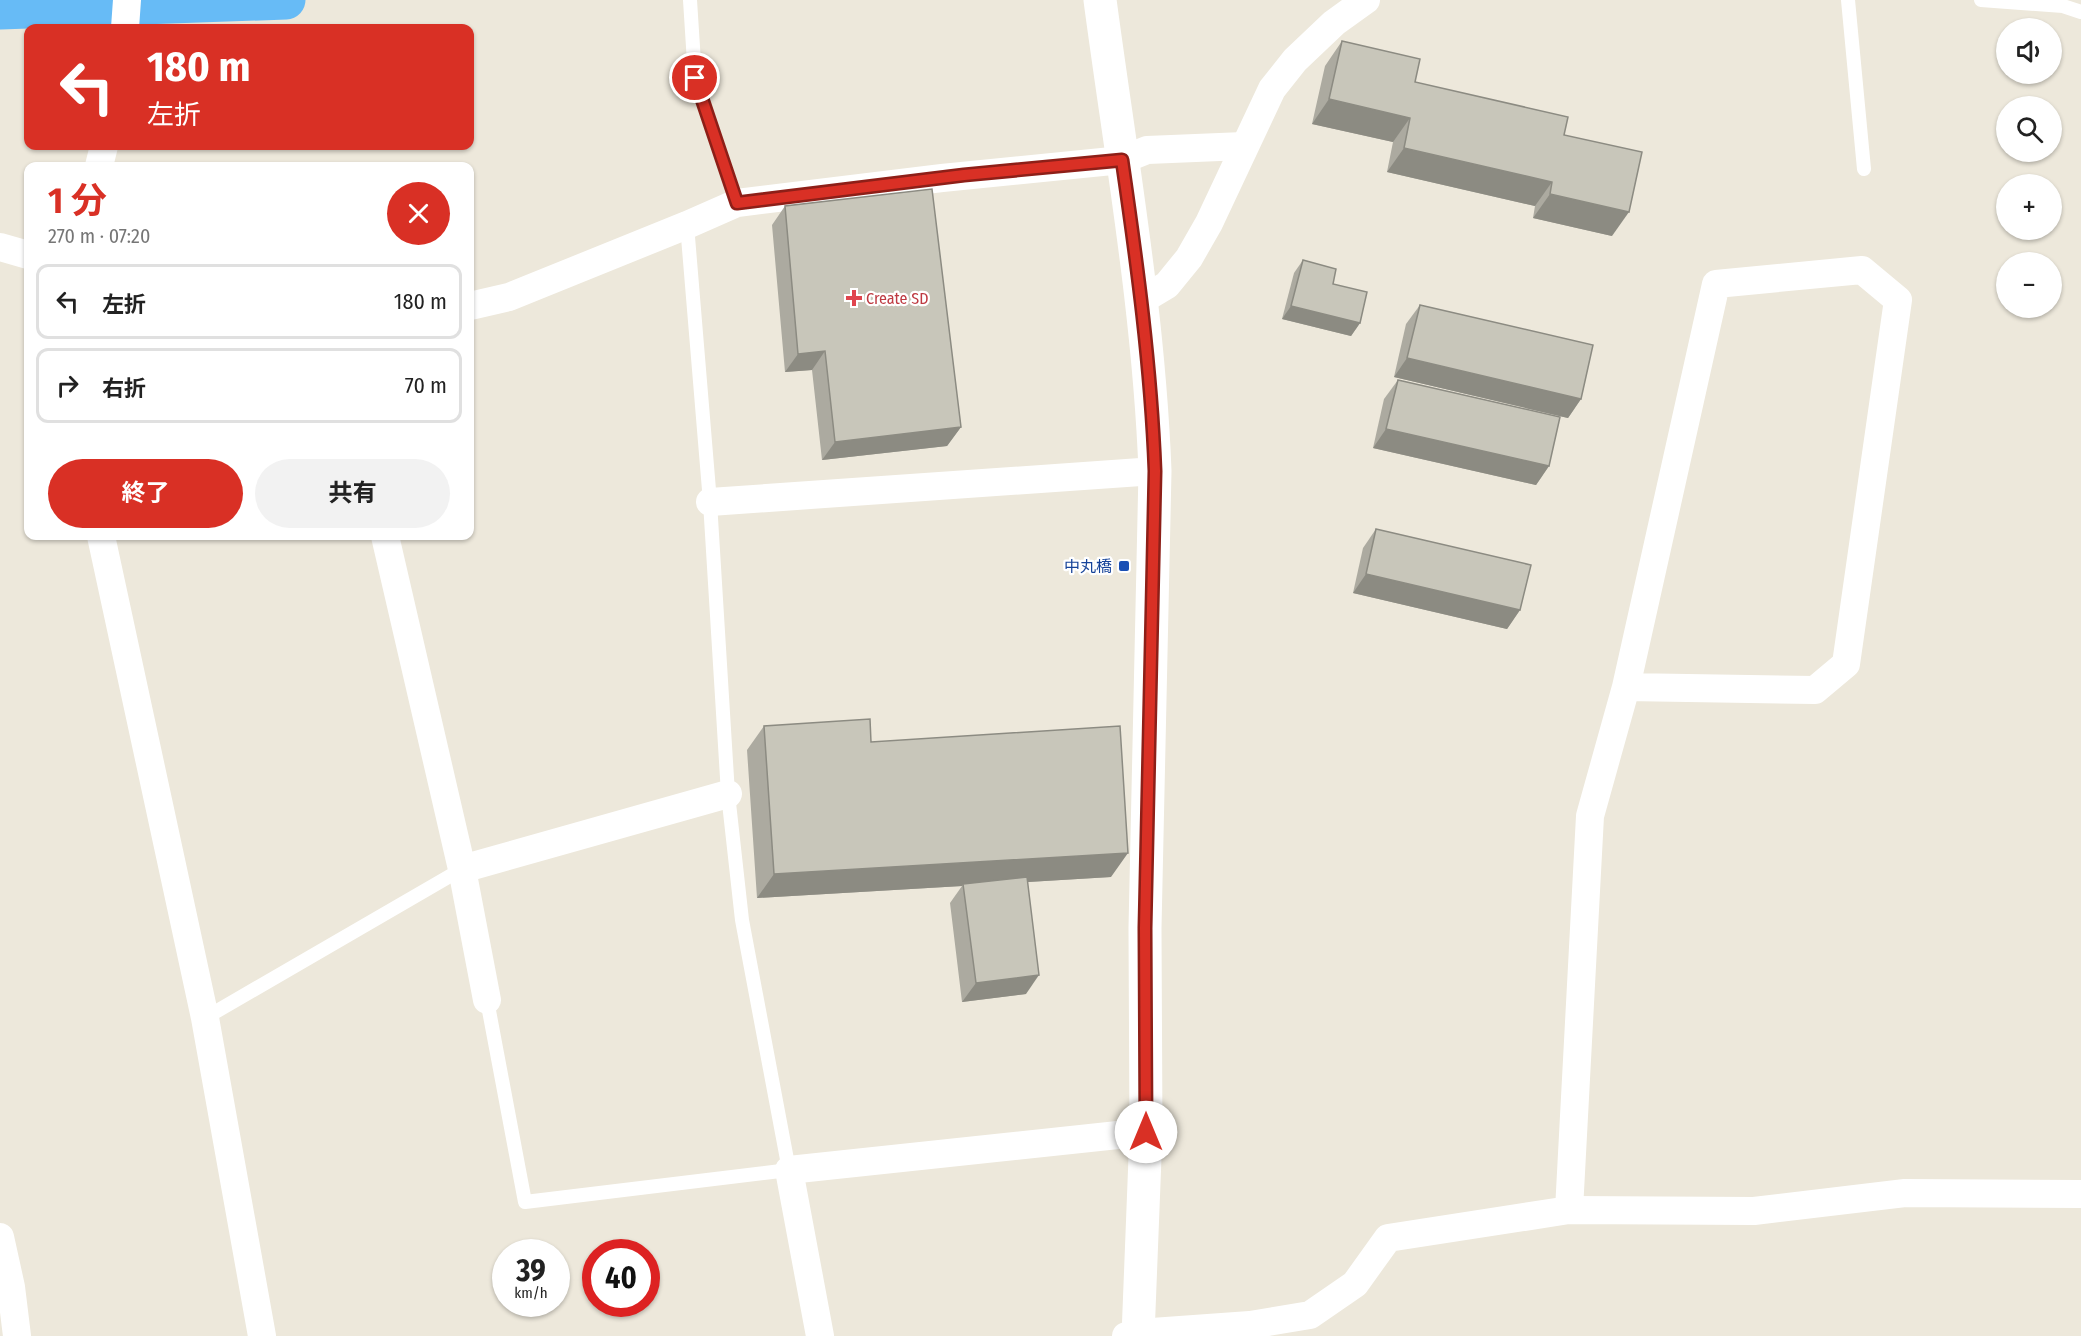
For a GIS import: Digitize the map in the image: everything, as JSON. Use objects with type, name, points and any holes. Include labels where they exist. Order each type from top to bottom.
[{"type":"street","points":[[1100,0],[1142,300],[1152,399],[1155,471],[1145,928],[1146,1132],[1134,1335],[1251,1325],[1310,1315],[1355,1284],[1388,1238],[1569,1210],[1754,1211],[1905,1193],[2081,1194]]},
{"type":"street","points":[[1142,300],[1167,285],[1189,258],[1209,223],[1272,89],[1295,60],[1334,23],[1366,0]]},
{"type":"street","points":[[474,305],[509,297],[737,203],[954,176],[1122,160],[1147,150],[1244,146]]},
{"type":"street","points":[[0,247],[24,254]]},
{"type":"street","points":[[1569,1210],[1590,816],[1626,687],[1716,284],[1862,270],[1898,300],[1846,664],[1815,690],[1626,687]]},
{"type":"street","points":[[710,502],[1155,471]]},
{"type":"street","points":[[102,540],[205,1018],[262,1336]]},
{"type":"street","points":[[386,540],[462,869],[487,1000]]},
{"type":"street","points":[[462,869],[728,794]]},
{"type":"street","points":[[820,1336],[789,1170],[1146,1132]]},
{"type":"street","points":[[0,1237],[11,1287],[17,1336]]},
{"type":"lane","points":[[1848,0],[1864,169]]},
{"type":"lane","points":[[1981,0],[2062,6],[2081,12]]},
{"type":"lane","points":[[690,5],[695,78],[737,203]]},
{"type":"lane","points":[[487,1000],[525,1202],[789,1170],[742,920],[728,794],[710,502],[687,225]]},
{"type":"lane","points":[[205,1018],[462,869]]},
{"type":"building","points":[[1342,41],[1420,59],[1415,82],[1568,117],[1564,135],[1642,152],[1629,212],[1550,194],[1552,182],[1404,148],[1410,118],[1329,99]]},
{"type":"building","name":"Create SD","points":[[932,189],[961,427],[835,442],[825,351],[798,354],[785,206]]},
{"type":"building","points":[[1303,260],[1336,269],[1333,284],[1367,292],[1360,323],[1291,306]]},
{"type":"building","points":[[1420,305],[1593,345],[1581,399],[1407,358]]},
{"type":"building","points":[[1398,380],[1560,417],[1549,466],[1386,429]]},
{"type":"building","points":[[1376,529],[1531,565],[1520,610],[1366,574]]},
{"type":"building","points":[[870,719],[871,742],[1120,726],[1128,853],[774,874],[764,726]]},
{"type":"building","points":[[1027,877],[1039,975],[976,983],[963,884]]},
{"type":"waterway","points":[[0,10],[286,0]]},
{"type":"place","name":"Create SD","points":[[854,298]]},
{"type":"place","name":"中丸橋","points":[[1124,566]]},
{"type":"route","points":[[695,78],[737,203],[964,175],[1122,160],[1142,300],[1152,399],[1155,471],[1145,928],[1146,1132]]}]
